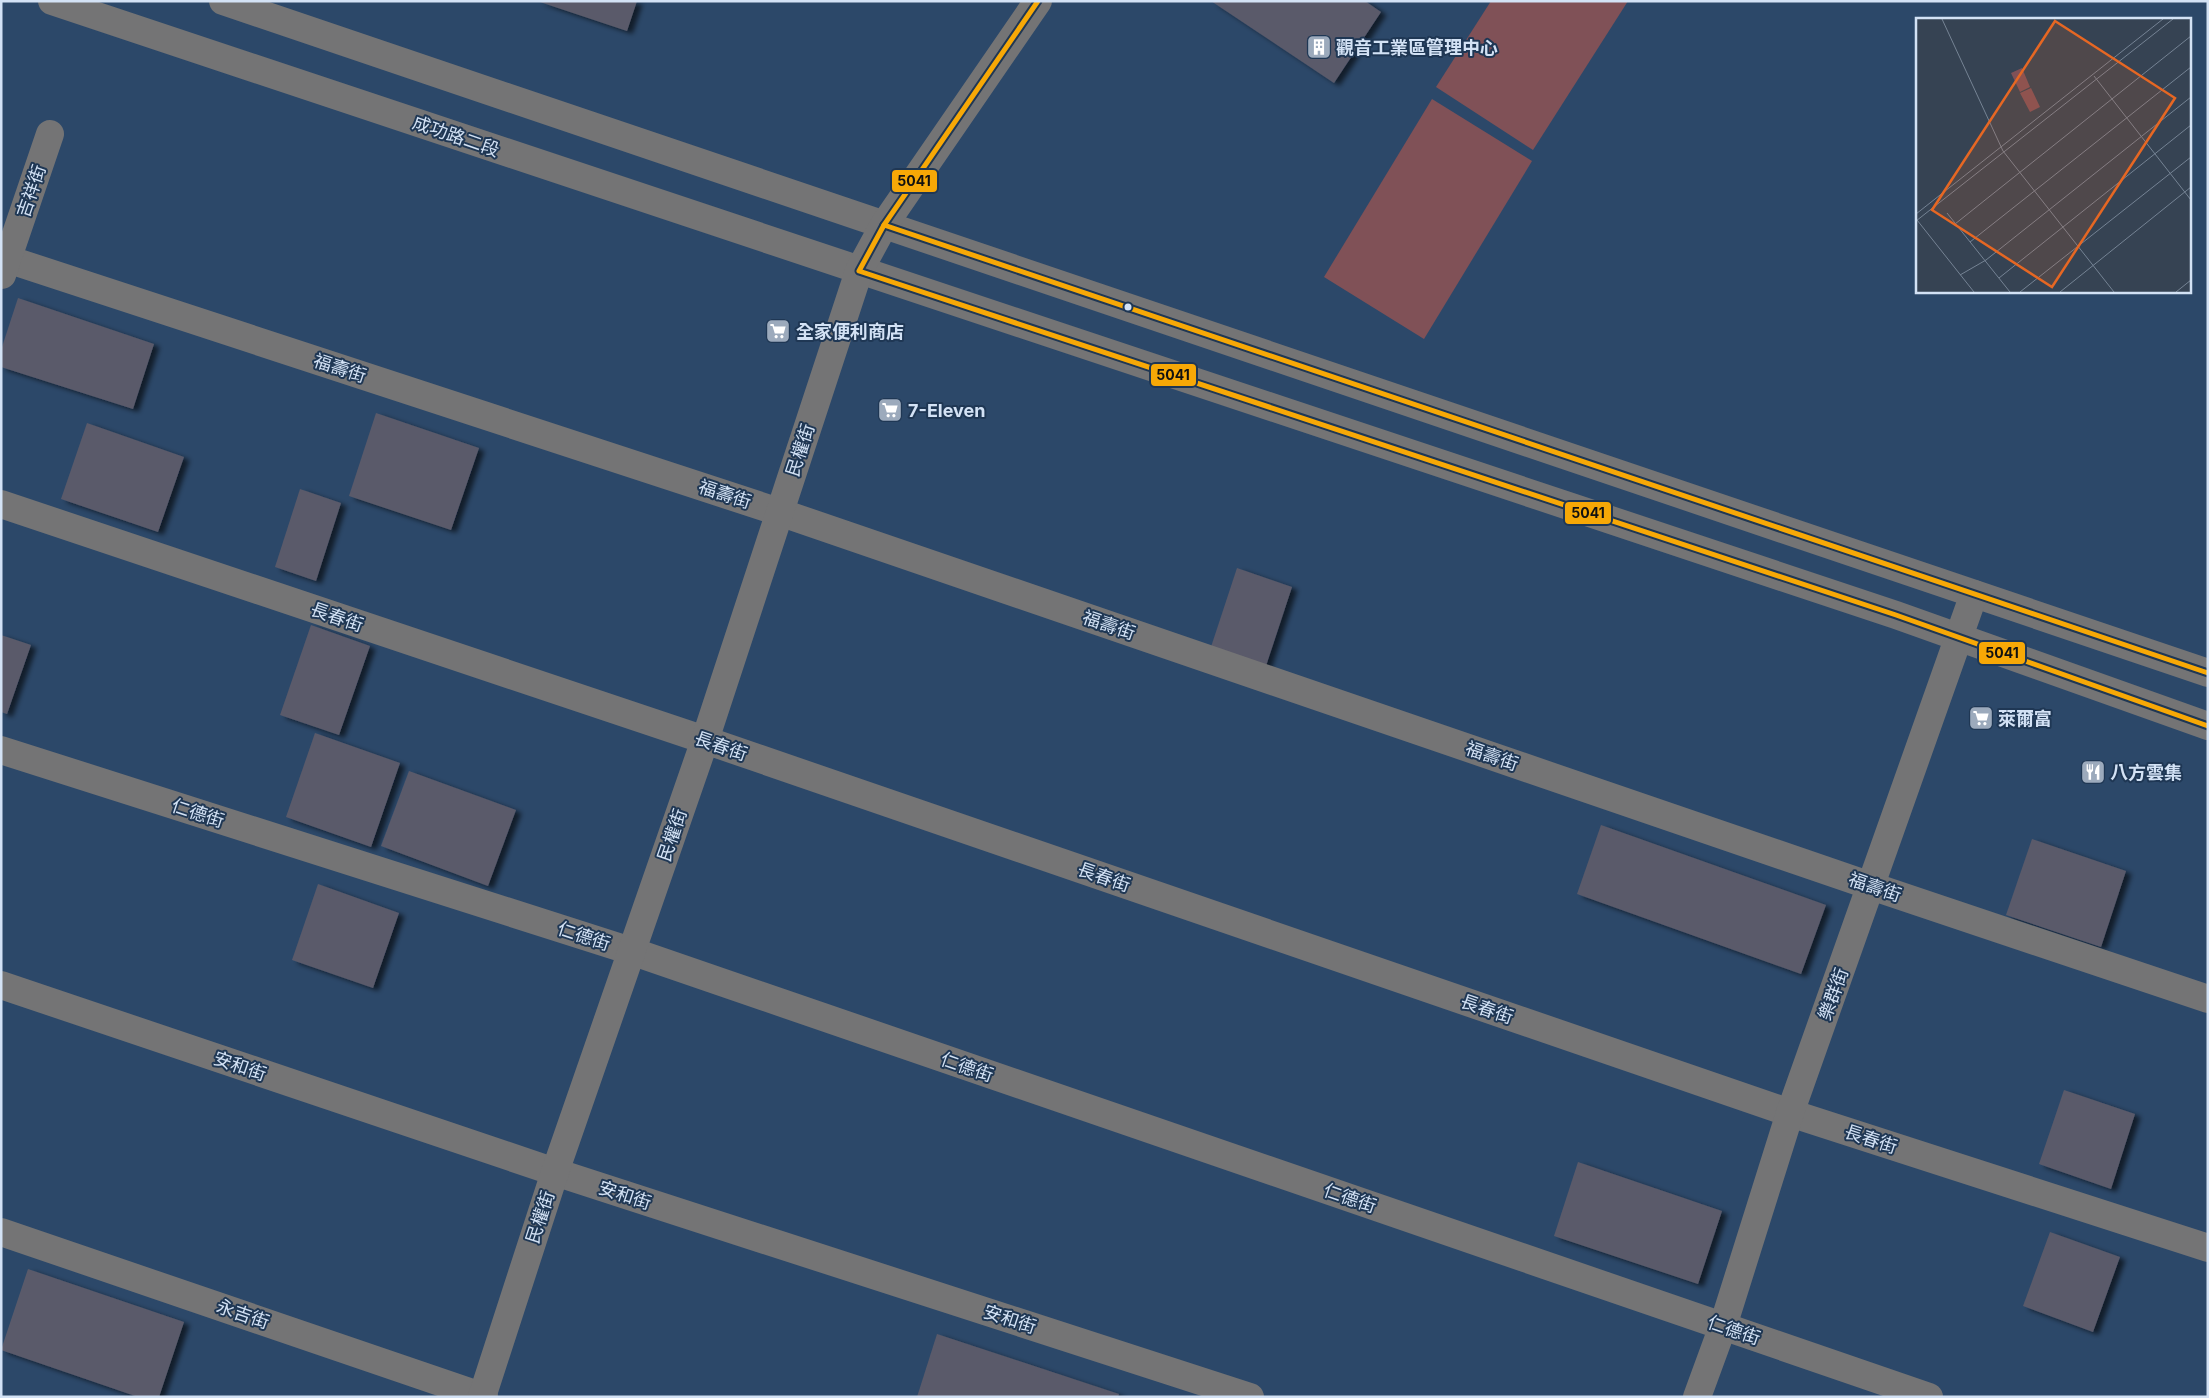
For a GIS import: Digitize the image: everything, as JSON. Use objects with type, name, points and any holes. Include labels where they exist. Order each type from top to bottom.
[{"type":"street","name":"成功路二段","points":[[52,1],[859,272],[1959,637],[2208,726]]},
{"type":"street","points":[[223,1],[2208,672]]},
{"type":"street","name":"民權街","points":[[483,1397],[555,1172],[705,740],[859,272],[884,224],[1038,1]]},
{"type":"street","name":"吉祥街","points":[[4,267],[50,134]]},
{"type":"street","name":"福壽街","points":[[4,267],[779,512],[1871,886],[2208,999]]},
{"type":"street","name":"長春街","points":[[1,504],[705,740],[1790,1113],[2208,1248]]},
{"type":"street","name":"樂群街","points":[[1697,1397],[1723,1326],[1790,1113],[1974,594]]},
{"type":"street","name":"仁德街","points":[[1,750],[631,951],[1929,1397]]},
{"type":"street","name":"安和街","points":[[1,985],[555,1172],[1250,1397]]},
{"type":"street","name":"永吉街","points":[[1,1232],[483,1397]]},
{"type":"shaded area","points":[[1,1],[2208,1],[2208,1397],[1,1397]]},
{"type":"shaded area","points":[[1491,1],[1628,1],[1533,150],[1436,87]]},
{"type":"shaded area","points":[[1432,99],[1532,161],[1424,339],[1324,277]]},
{"type":"building","points":[[537,1],[637,1],[627,31]]},
{"type":"building","name":"觀音工業區管理中心","points":[[1211,1],[1365,1],[1381,12],[1334,83]]},
{"type":"building","points":[[18,298],[154,344],[133,409],[1,367],[1,350]]},
{"type":"building","points":[[376,413],[479,448],[451,530],[349,496]]},
{"type":"building","points":[[87,423],[184,457],[158,532],[61,499]]},
{"type":"building","points":[[300,489],[341,503],[316,581],[275,567]]},
{"type":"building","points":[[1237,568],[1292,587],[1264,672],[1209,653]]},
{"type":"building","points":[[311,625],[370,646],[339,735],[280,715]]},
{"type":"building","points":[[1,635],[31,645],[7,714],[1,712]]},
{"type":"building","points":[[315,733],[400,763],[371,847],[286,817]]},
{"type":"building","points":[[409,771],[516,810],[488,886],[381,846]]},
{"type":"building","points":[[1601,825],[1826,905],[1801,974],[1577,894]]},
{"type":"building","points":[[2032,839],[2126,871],[2101,947],[2006,915]]},
{"type":"building","points":[[318,884],[399,913],[373,988],[292,960]]},
{"type":"building","points":[[2064,1090],[2135,1114],[2111,1189],[2039,1164]]},
{"type":"building","points":[[1578,1162],[1722,1211],[1698,1284],[1554,1236]]},
{"type":"building","points":[[2050,1232],[2120,1257],[2093,1332],[2023,1306]]},
{"type":"building","points":[[28,1269],[184,1322],[159,1397],[138,1397],[1,1350]]},
{"type":"building","points":[[937,1334],[1119,1394],[1118,1397],[917,1397]]},
{"type":"transit line","name":"5041","points":[[1038,1],[884,225],[859,271],[1896,615],[2208,726]]},
{"type":"transit line","name":"5041","points":[[884,225],[2208,673]]},
{"type":"place","name":"觀音工業區管理中心","points":[[1319,47]]},
{"type":"place","name":"全家便利商店","points":[[778,331]]},
{"type":"place","name":"7-Eleven","points":[[890,410]]},
{"type":"place","name":"萊爾富","points":[[1981,718]]},
{"type":"place","name":"八方雲集","points":[[2093,772]]}]
